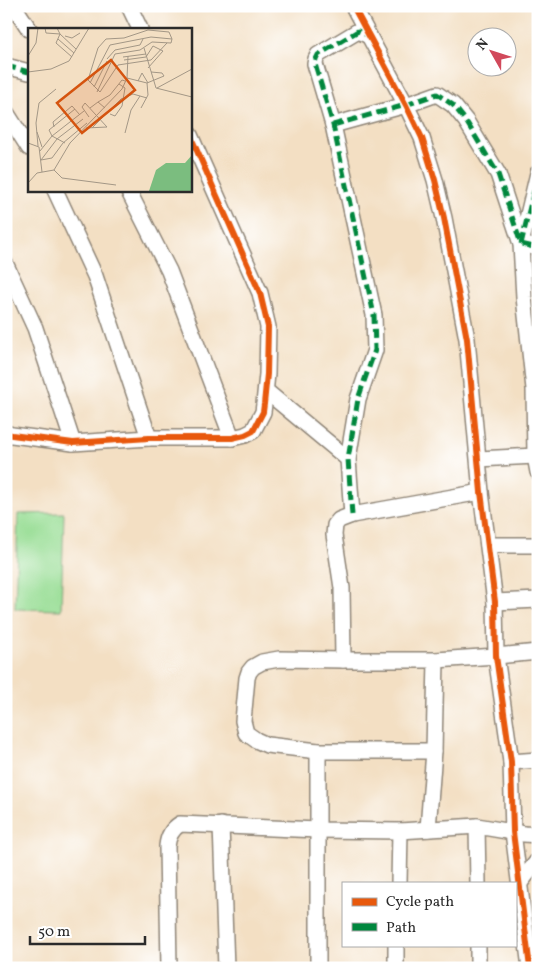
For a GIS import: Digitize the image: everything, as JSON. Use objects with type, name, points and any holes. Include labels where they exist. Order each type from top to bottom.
[{"type":"street","points":[[14,6],[28,28]]},
{"type":"street","points":[[129,6],[140,28]]},
{"type":"street","points":[[353,6],[406,104],[422,138],[444,218],[467,339],[481,492],[495,602],[496,656],[511,762],[513,832],[530,968]]},
{"type":"street","points":[[352,515],[348,459],[358,399],[375,350],[375,326],[332,125],[315,64],[318,55],[358,31],[369,36]]},
{"type":"street","points":[[6,66],[28,72]]},
{"type":"street","points":[[332,125],[437,94],[453,105],[466,121],[498,174],[521,244],[524,297],[536,389],[538,472]]},
{"type":"street","points":[[6,112],[28,146]]},
{"type":"street","points":[[6,433],[73,443],[150,438],[232,438],[253,431],[262,412],[266,391],[268,327],[260,292],[191,138]]},
{"type":"street","points":[[521,244],[538,173]]},
{"type":"street","points":[[55,191],[95,276],[150,438]]},
{"type":"street","points":[[129,191],[169,271],[232,438]]},
{"type":"street","points":[[521,244],[538,248]]},
{"type":"street","points":[[6,265],[35,328],[73,443]]},
{"type":"street","points":[[266,391],[348,459]]},
{"type":"street","points":[[478,459],[536,447]]},
{"type":"street","points":[[343,660],[342,588],[334,535],[335,525],[339,520],[352,515],[481,492]]},
{"type":"street","points":[[488,545],[538,545]]},
{"type":"street","points":[[495,602],[538,600]]},
{"type":"street","points":[[434,751],[318,751],[267,745],[256,740],[246,732],[243,721],[249,672],[253,667],[262,662],[279,659],[436,660],[538,652]]},
{"type":"street","points":[[428,829],[434,751],[436,660]]},
{"type":"street","points":[[318,751],[318,968]]},
{"type":"street","points":[[511,762],[538,760]]},
{"type":"street","points":[[169,968],[167,846],[168,839],[174,829],[180,824],[318,830],[400,831],[477,826],[538,836]]},
{"type":"street","points":[[221,825],[226,968]]},
{"type":"street","points":[[477,826],[478,882]]},
{"type":"street","points":[[399,882],[400,831]]},
{"type":"street","points":[[520,882],[538,860]]},
{"type":"street","points":[[396,946],[396,968]]},
{"type":"street","points":[[478,946],[478,968]]},
{"type":"green space","points":[[64,513],[61,610],[15,609],[18,514]]},
{"type":"marked path","points":[[352,515],[348,459],[358,399],[375,350],[374,315],[333,125],[315,64],[318,55],[358,31],[369,36]]},
{"type":"marked path","points":[[6,66],[28,72]]},
{"type":"marked path","points":[[333,125],[406,105],[437,94],[453,105],[466,121],[498,174],[521,244],[538,248]]},
{"type":"marked path","points":[[521,244],[538,173]]},
{"type":"cycle path","points":[[353,6],[422,138],[444,218],[467,339],[481,492],[495,602],[496,656],[511,762],[513,832],[530,968]]},
{"type":"cycle path","points":[[6,433],[73,443],[149,438],[232,438],[253,431],[263,412],[267,374],[268,327],[260,293],[191,137]]}]
